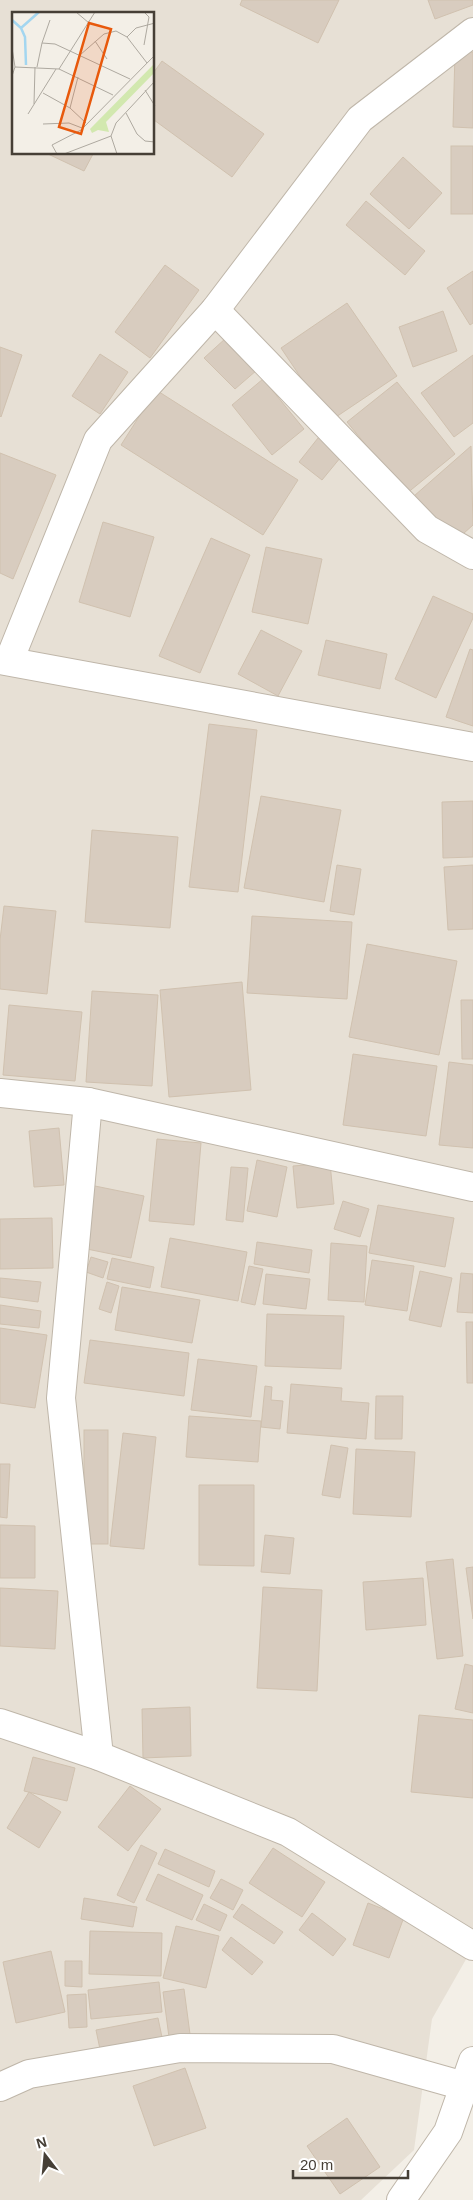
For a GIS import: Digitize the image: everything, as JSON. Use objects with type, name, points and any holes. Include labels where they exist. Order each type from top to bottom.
[{"type":"street","points":[[473,32],[360,119],[215,310],[98,440],[4,661],[473,747]]},
{"type":"street","points":[[215,310],[427,529],[473,555]]},
{"type":"street","points":[[0,1093],[88,1102],[473,1187]]},
{"type":"street","points":[[88,1102],[61,1398],[99,1756]]},
{"type":"street","points":[[0,1723],[99,1756],[288,1832],[473,1946]]},
{"type":"street","points":[[0,2087],[29,2074],[180,2048],[334,2049],[464,2086]]},
{"type":"street","points":[[401,2200],[448,2132],[473,2061]]},
{"type":"shaded area","points":[[0,0],[473,0],[473,1947],[432,2019],[414,2150],[361,2200],[0,2200]]},
{"type":"building","points":[[242,0],[339,0],[318,43],[240,5]]},
{"type":"building","points":[[428,0],[473,0],[473,5],[435,19]]},
{"type":"building","points":[[455,52],[473,52],[473,128],[453,127]]},
{"type":"building","points":[[162,61],[264,134],[232,177],[155,121],[155,71]]},
{"type":"building","points":[[451,146],[473,146],[473,214],[451,214]]},
{"type":"building","points":[[50,155],[92,155],[84,171]]},
{"type":"building","points":[[403,157],[442,193],[409,229],[370,194]]},
{"type":"building","points":[[366,201],[425,251],[405,275],[346,225]]},
{"type":"building","points":[[165,265],[199,290],[150,358],[115,332]]},
{"type":"building","points":[[473,271],[473,323],[470,325],[447,288]]},
{"type":"building","points":[[347,303],[397,376],[330,421],[281,348]]},
{"type":"building","points":[[443,311],[457,351],[413,367],[399,327]]},
{"type":"building","points":[[226,338],[257,370],[235,389],[204,358]]},
{"type":"building","points":[[0,347],[22,355],[1,417],[0,416]]},
{"type":"building","points":[[100,354],[128,372],[100,414],[72,396]]},
{"type":"building","points":[[473,355],[473,423],[454,437],[421,393]]},
{"type":"building","points":[[263,379],[304,429],[272,455],[232,405]]},
{"type":"building","points":[[397,382],[455,454],[406,494],[347,422]]},
{"type":"building","points":[[156,390],[298,480],[263,535],[121,445]]},
{"type":"building","points":[[322,433],[345,452],[322,480],[299,462]]},
{"type":"building","points":[[471,446],[473,525],[454,542],[414,496]]},
{"type":"building","points":[[0,453],[56,475],[13,579],[0,573]]},
{"type":"building","points":[[103,522],[154,537],[130,617],[79,602]]},
{"type":"building","points":[[211,538],[250,555],[200,673],[159,656]]},
{"type":"building","points":[[266,547],[322,559],[308,624],[252,612]]},
{"type":"building","points":[[433,596],[473,614],[473,618],[436,698],[395,679]]},
{"type":"building","points":[[261,630],[302,651],[278,696],[238,674]]},
{"type":"building","points":[[326,640],[387,654],[380,689],[318,675]]},
{"type":"building","points":[[470,649],[473,650],[473,726],[446,717]]},
{"type":"building","points":[[209,724],[257,730],[238,892],[189,887]]},
{"type":"building","points":[[261,796],[341,810],[324,902],[244,888]]},
{"type":"building","points":[[473,801],[473,857],[443,858],[442,802]]},
{"type":"building","points":[[92,830],[178,837],[170,928],[85,922]]},
{"type":"building","points":[[337,865],[361,869],[354,915],[330,911]]},
{"type":"building","points":[[473,865],[473,929],[448,930],[444,867]]},
{"type":"building","points":[[4,906],[56,911],[47,994],[0,989],[0,940]]},
{"type":"building","points":[[252,916],[352,922],[347,999],[247,993]]},
{"type":"building","points":[[367,944],[457,961],[439,1055],[349,1037]]},
{"type":"building","points":[[242,982],[251,1090],[169,1097],[160,990]]},
{"type":"building","points":[[92,991],[158,995],[152,1086],[86,1082]]},
{"type":"building","points":[[461,1000],[473,1000],[473,1059],[462,1059]]},
{"type":"building","points":[[9,1005],[82,1012],[75,1081],[3,1075]]},
{"type":"building","points":[[353,1054],[437,1066],[426,1136],[343,1125]]},
{"type":"building","points":[[449,1062],[473,1065],[473,1148],[439,1145]]},
{"type":"building","points":[[59,1128],[64,1185],[34,1187],[29,1131]]},
{"type":"building","points":[[157,1139],[201,1143],[194,1225],[149,1221]]},
{"type":"building","points":[[257,1160],[287,1167],[277,1217],[247,1211]]},
{"type":"building","points":[[330,1163],[334,1204],[297,1208],[293,1166]]},
{"type":"building","points":[[231,1167],[248,1168],[243,1222],[226,1220]]},
{"type":"building","points":[[90,1185],[144,1196],[131,1258],[77,1247]]},
{"type":"building","points":[[343,1201],[369,1209],[360,1237],[334,1229]]},
{"type":"building","points":[[378,1205],[454,1218],[445,1267],[369,1253]]},
{"type":"building","points":[[52,1218],[53,1268],[0,1269],[0,1219]]},
{"type":"building","points":[[170,1238],[247,1252],[238,1301],[161,1287]]},
{"type":"building","points":[[257,1242],[312,1250],[309,1273],[254,1264]]},
{"type":"building","points":[[331,1243],[367,1246],[364,1302],[328,1300]]},
{"type":"building","points":[[91,1257],[108,1262],[103,1278],[86,1272]]},
{"type":"building","points":[[112,1258],[154,1267],[150,1288],[107,1279]]},
{"type":"building","points":[[372,1260],[414,1266],[407,1311],[365,1305]]},
{"type":"building","points":[[249,1266],[263,1269],[255,1305],[241,1302]]},
{"type":"building","points":[[420,1271],[452,1278],[441,1327],[409,1320]]},
{"type":"building","points":[[461,1273],[473,1274],[473,1313],[457,1312]]},
{"type":"building","points":[[266,1274],[310,1279],[306,1309],[263,1304]]},
{"type":"building","points":[[0,1278],[41,1282],[38,1302],[0,1297]]},
{"type":"building","points":[[107,1282],[119,1286],[111,1313],[99,1309]]},
{"type":"building","points":[[122,1287],[200,1300],[192,1343],[115,1330]]},
{"type":"building","points":[[0,1305],[41,1311],[39,1328],[0,1324]]},
{"type":"building","points":[[267,1314],[344,1316],[341,1369],[265,1366]]},
{"type":"building","points":[[466,1322],[473,1322],[473,1383],[467,1383]]},
{"type":"building","points":[[0,1328],[47,1335],[35,1408],[0,1403]]},
{"type":"building","points":[[90,1340],[189,1353],[184,1396],[84,1383]]},
{"type":"building","points":[[198,1359],[257,1366],[251,1417],[191,1410]]},
{"type":"building","points":[[291,1384],[342,1388],[341,1401],[369,1403],[366,1439],[287,1433]]},
{"type":"building","points":[[265,1386],[272,1387],[271,1400],[283,1401],[280,1429],[261,1427]]},
{"type":"building","points":[[376,1396],[403,1396],[402,1439],[375,1439]]},
{"type":"building","points":[[189,1416],[261,1421],[258,1462],[186,1457]]},
{"type":"building","points":[[84,1430],[108,1430],[108,1544],[84,1544]]},
{"type":"building","points":[[123,1433],[156,1437],[144,1549],[110,1546]]},
{"type":"building","points":[[331,1445],[348,1448],[340,1498],[322,1495]]},
{"type":"building","points":[[356,1449],[415,1452],[411,1517],[353,1514]]},
{"type":"building","points":[[0,1464],[10,1464],[7,1518],[0,1517]]},
{"type":"building","points":[[199,1485],[254,1485],[254,1566],[199,1565]]},
{"type":"building","points":[[0,1525],[35,1526],[35,1578],[0,1578]]},
{"type":"building","points":[[265,1535],[294,1538],[290,1574],[261,1572]]},
{"type":"building","points":[[453,1559],[463,1656],[437,1659],[426,1562]]},
{"type":"building","points":[[473,1567],[473,1619],[466,1568]]},
{"type":"building","points":[[423,1578],[426,1625],[366,1630],[363,1582]]},
{"type":"building","points":[[263,1587],[322,1590],[317,1691],[257,1688]]},
{"type":"building","points":[[0,1588],[58,1591],[55,1649],[0,1646]]},
{"type":"building","points":[[465,1664],[473,1666],[473,1713],[455,1709]]},
{"type":"building","points":[[190,1707],[191,1756],[143,1758],[142,1709]]},
{"type":"building","points":[[419,1715],[473,1720],[473,1798],[411,1792]]},
{"type":"building","points":[[33,1757],[75,1768],[67,1801],[24,1791]]},
{"type":"building","points":[[130,1786],[161,1809],[128,1851],[98,1827]]},
{"type":"building","points":[[29,1792],[61,1812],[39,1848],[7,1828]]},
{"type":"building","points":[[141,1845],[157,1853],[134,1903],[117,1895]]},
{"type":"building","points":[[273,1848],[325,1882],[302,1917],[249,1883]]},
{"type":"building","points":[[165,1849],[215,1871],[209,1887],[158,1864]]},
{"type":"building","points":[[158,1874],[203,1895],[192,1920],[146,1900]]},
{"type":"building","points":[[221,1879],[243,1890],[233,1910],[210,1898]]},
{"type":"building","points":[[84,1898],[137,1907],[133,1927],[81,1919]]},
{"type":"building","points":[[368,1903],[404,1917],[389,1958],[353,1945]]},
{"type":"building","points":[[204,1904],[227,1915],[220,1931],[196,1920]]},
{"type":"building","points":[[242,1904],[283,1932],[274,1944],[233,1917]]},
{"type":"building","points":[[312,1913],[346,1939],[333,1956],[299,1930]]},
{"type":"building","points":[[176,1926],[219,1936],[206,1988],[163,1978]]},
{"type":"building","points":[[90,1931],[162,1933],[161,1976],[89,1974]]},
{"type":"building","points":[[231,1937],[263,1962],[252,1975],[222,1950]]},
{"type":"building","points":[[51,1951],[65,2012],[16,2023],[3,1962]]},
{"type":"building","points":[[65,1961],[82,1961],[82,1987],[65,1986]]},
{"type":"building","points":[[159,1982],[162,2012],[91,2019],[88,1990]]},
{"type":"building","points":[[184,1989],[190,2034],[169,2037],[163,1992]]},
{"type":"building","points":[[86,1994],[87,2027],[69,2028],[67,1995]]},
{"type":"building","points":[[158,2018],[163,2042],[101,2054],[96,2030]]},
{"type":"building","points":[[185,2068],[206,2128],[154,2146],[133,2086]]},
{"type":"building","points":[[347,2118],[380,2167],[340,2194],[307,2146]]}]
